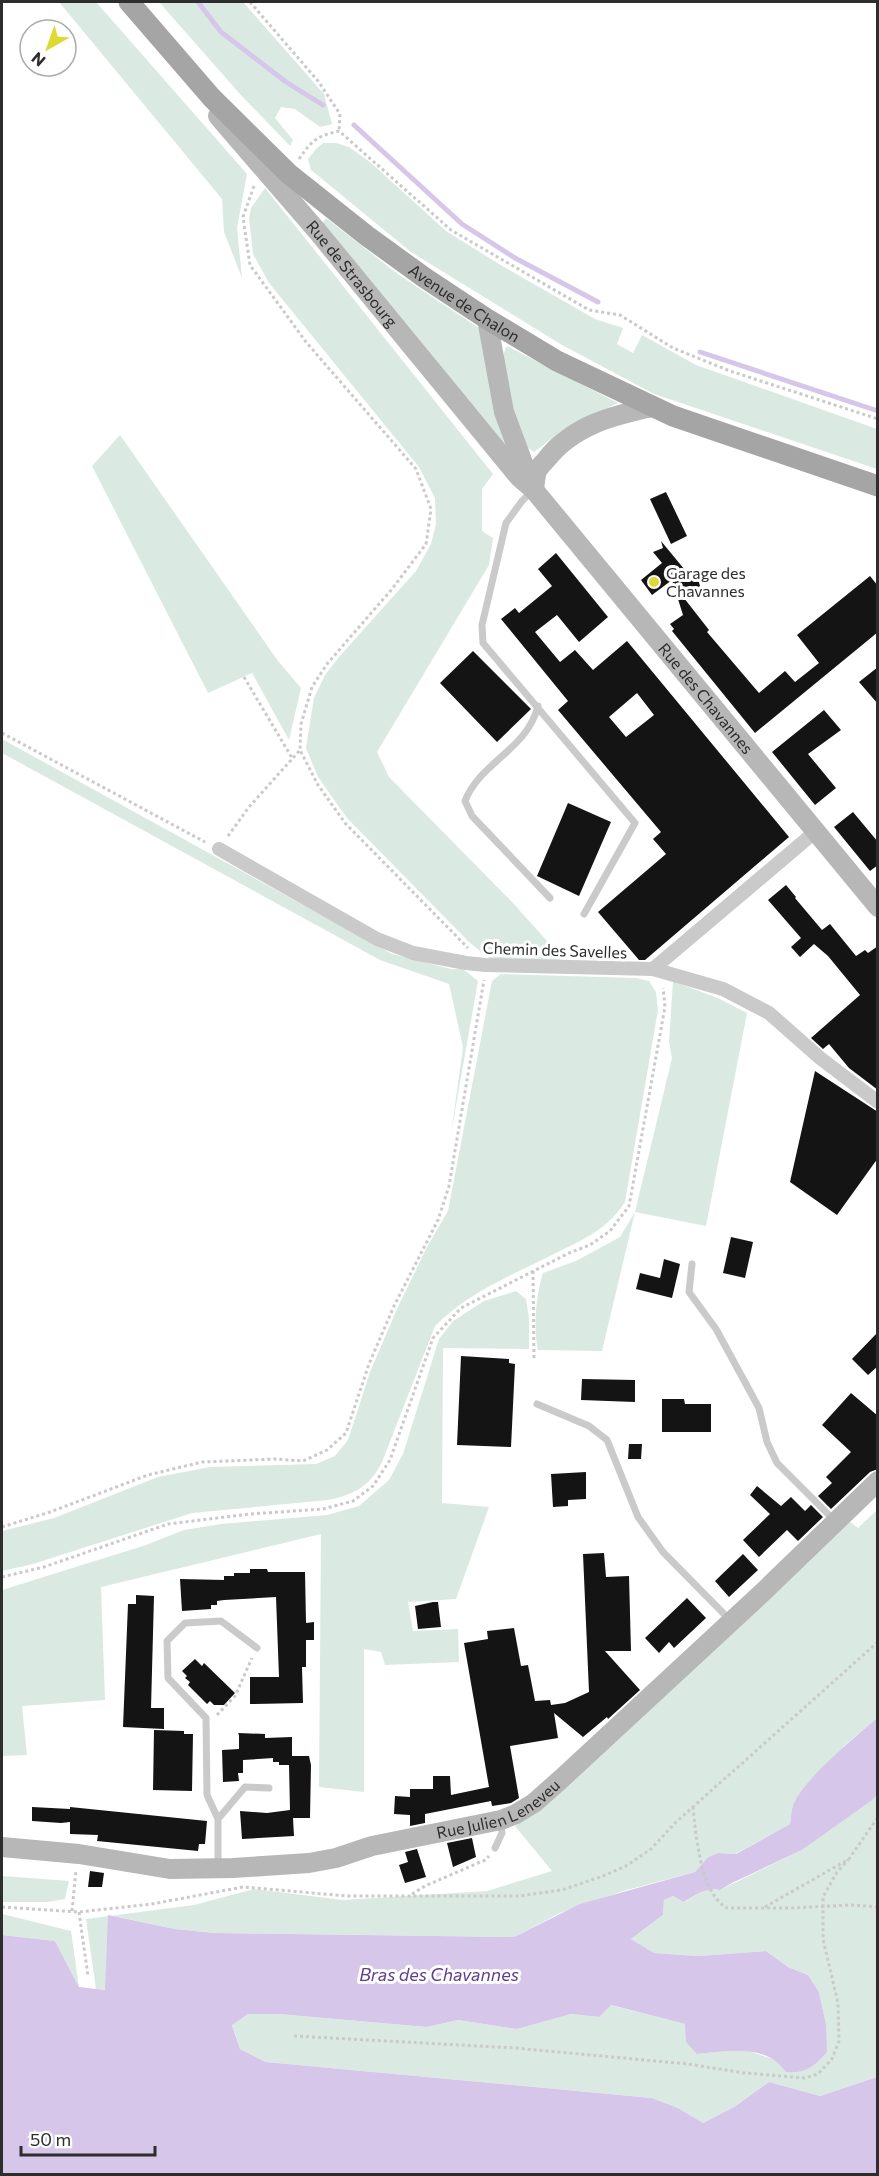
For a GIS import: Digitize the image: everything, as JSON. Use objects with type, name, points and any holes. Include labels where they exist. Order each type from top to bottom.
[{"type":"main road","name":"Avenue de Chalon","points":[[129,2],[212,98],[289,174],[387,250],[487,319],[557,361],[653,407],[878,486]]},
{"type":"main road","name":"Rue de Strasbourg","points":[[175,55],[213,110],[519,477],[534,490]]},
{"type":"main road","points":[[487,319],[504,412],[521,462],[534,490]]},
{"type":"main road","points":[[534,490],[537,471],[552,452],[568,438],[608,418],[653,407]]},
{"type":"main road","name":"Rue des Chavannes","points":[[534,490],[878,907]]},
{"type":"main road","name":"Rue Julien Leneveu","points":[[2,1847],[79,1854],[170,1869],[218,1869],[309,1863],[336,1858],[372,1846],[516,1815],[534,1803],[731,1621],[878,1480]]},
{"type":"street","points":[[653,969],[816,831]]},
{"type":"street","name":"Chemin des Savelles","points":[[219,849],[377,939],[413,953],[485,965],[653,969],[723,989],[769,1013],[836,1071],[878,1102]]},
{"type":"lane","points":[[534,490],[522,501],[506,523],[482,625],[483,643],[636,823],[584,914]]},
{"type":"lane","points":[[538,706],[534,722],[526,734],[470,787],[465,801],[472,816],[550,898]]},
{"type":"lane","points":[[692,1264],[689,1292],[716,1329],[759,1408],[767,1443],[777,1463],[836,1522]]},
{"type":"lane","points":[[537,1404],[589,1426],[608,1440],[638,1517],[663,1552],[731,1621]]},
{"type":"lane","points":[[218,1869],[218,1818],[207,1795],[206,1718],[168,1678],[167,1641],[185,1623],[221,1620],[257,1648]]},
{"type":"lane","points":[[218,1818],[245,1787],[269,1788]]},
{"type":"lane","points":[[495,1848],[502,1833],[501,1820]]},
{"type":"path","points":[[250,2],[318,81],[340,114],[339,131]]},
{"type":"path","points":[[295,165],[311,142],[339,131]]},
{"type":"path","points":[[339,131],[451,230],[589,310],[620,315],[673,348],[730,370],[878,418]]},
{"type":"path","points":[[2,1527],[50,1512],[148,1475],[202,1462],[274,1459],[303,1461],[327,1450],[346,1433],[394,1306],[438,1220],[449,1186],[485,965],[345,823],[318,785],[300,750],[301,724],[312,687],[327,664],[392,589],[426,544],[431,509],[416,470],[306,342],[250,265],[243,217],[250,191],[264,169]]},
{"type":"path","points":[[244,677],[293,758]]},
{"type":"path","points":[[2,733],[219,849],[249,807],[300,750]]},
{"type":"path","points":[[2,1577],[44,1568],[168,1524],[250,1514],[323,1509],[353,1501],[373,1486],[390,1460],[434,1338],[441,1327],[460,1308],[569,1253],[591,1245],[610,1231],[628,1206],[665,1007],[663,984],[653,969]]},
{"type":"path","points":[[533,1271],[534,1358]]},
{"type":"path","points":[[2,1907],[79,1912],[152,1904],[243,1887],[348,1896],[410,1894],[519,1896],[562,1890],[626,1866],[651,1849],[693,1807],[878,1642]]},
{"type":"path","points":[[206,1718],[219,1714],[235,1696],[257,1648]]},
{"type":"path","points":[[693,1807],[698,1856],[714,1896],[727,1908],[851,1905],[878,1907]]},
{"type":"path","points":[[294,2036],[514,2048],[688,2064],[744,2073],[805,2078],[818,2074],[832,2059],[839,2041],[838,2003],[823,1939],[823,1897],[828,1885],[878,1817]]},
{"type":"path","points":[[410,1894],[485,1860],[495,1848]]},
{"type":"path","points":[[763,1908],[849,1859]]},
{"type":"path","points":[[72,1912],[73,1883]]},
{"type":"path","points":[[79,1912],[88,1976]]},
{"type":"shaded area","points":[[59,2],[96,2],[247,174],[237,228],[242,278],[224,232],[222,199],[78,25],[78,18],[72,18]]},
{"type":"shaded area","points":[[159,2],[243,2],[324,94],[332,124],[320,127],[295,109],[281,107],[275,118],[293,140],[290,146],[240,94]]},
{"type":"shaded area","points":[[323,143],[336,143],[349,147],[370,162],[446,231],[499,264],[595,319],[623,328],[617,344],[633,353],[642,335],[696,365],[877,429],[877,469],[654,394],[562,345],[411,252],[311,170],[308,159]]},
{"type":"shaded area","points":[[265,188],[493,474],[482,489],[482,531],[493,538],[489,565],[377,752],[389,777],[512,902],[567,963],[491,960],[469,942],[347,818],[318,777],[306,748],[314,698],[325,675],[416,571],[431,544],[436,524],[435,498],[419,467],[269,283],[253,254],[249,218],[251,208]]},
{"type":"shaded area","points":[[326,218],[399,275],[485,332],[508,442],[502,446],[319,227]]},
{"type":"shaded area","points":[[507,346],[618,403],[564,429],[534,452],[522,444],[507,394],[503,366]]},
{"type":"shaded area","points":[[120,435],[278,661],[301,688],[289,740],[252,673],[208,693],[92,466]]},
{"type":"shaded area","points":[[2,739],[392,954],[451,969],[463,969],[478,981],[451,1134],[463,1047],[449,984],[380,960],[2,753]]},
{"type":"shaded area","points":[[501,974],[636,978],[649,981],[656,992],[658,1010],[625,1202],[618,1212],[601,1228],[583,1239],[476,1294],[435,1326],[382,1462],[367,1483],[360,1488],[328,1500],[192,1513],[33,1564],[2,1571],[2,1531],[54,1518],[158,1477],[210,1467],[316,1464],[335,1456],[348,1440],[370,1372],[397,1309],[427,1247],[448,1211],[492,981]]},
{"type":"shaded area","points":[[673,981],[720,999],[747,1013],[706,1226],[635,1212],[672,1058],[669,1042]]},
{"type":"shaded area","points":[[635,1212],[602,1351],[538,1350],[536,1311],[543,1273],[576,1261],[620,1237]]},
{"type":"shaded area","points":[[516,1291],[526,1299],[529,1318],[529,1349],[443,1348],[442,1503],[489,1507],[456,1599],[408,1602],[413,1631],[458,1629],[459,1662],[385,1665],[381,1652],[364,1649],[364,1792],[319,1787],[321,1534],[101,1587],[105,1700],[22,1706],[27,1755],[2,1756],[2,1590],[146,1545],[184,1530],[221,1524],[327,1515],[359,1506],[389,1480],[403,1454],[439,1339],[453,1321],[484,1301]]},
{"type":"shaded area","points":[[877,1510],[877,1718],[845,1745],[792,1807],[790,1824],[735,1854],[718,1853],[708,1857],[695,1872],[623,1891],[560,1913],[514,1937],[215,1933],[175,1929],[112,1916],[194,1905],[254,1889],[343,1900],[487,1891],[552,1871],[515,1826],[845,1518],[858,1528]]},
{"type":"shaded area","points":[[877,1795],[877,2077],[820,2096],[769,2082],[734,2107],[703,2123],[678,2108],[652,2098],[266,2062],[240,2049],[232,2024],[248,2014],[278,2014],[427,2027],[458,2020],[517,2029],[571,2014],[599,2017],[610,2005],[685,2024],[697,2054],[743,2049],[778,2061],[826,2024],[819,1992],[808,1975],[788,1967],[766,1951],[698,1956],[654,1953],[631,1939],[663,1915],[664,1900],[673,1896],[685,1902],[697,1894],[715,1889],[720,1890],[802,1850]]},
{"type":"shaded area","points":[[2,1876],[69,1881],[65,1899],[48,1902],[2,1902]]},
{"type":"shaded area","points":[[2,1914],[71,1931],[79,1987],[55,1941],[2,1935]]},
{"type":"shaded area","points":[[109,1916],[106,1990],[96,1989],[86,1919]]},
{"type":"water","name":"Bras des Chavannes","points":[[877,1718],[877,1795],[872,1800],[802,1850],[720,1890],[715,1889],[697,1894],[684,1902],[673,1896],[664,1900],[663,1915],[631,1939],[654,1953],[698,1956],[766,1951],[788,1967],[808,1975],[819,1992],[826,2024],[827,2052],[809,2068],[799,2072],[786,2072],[768,2057],[745,2051],[697,2054],[686,2042],[685,2024],[611,2005],[599,2017],[571,2014],[517,2029],[458,2020],[427,2027],[278,2014],[248,2014],[232,2025],[240,2049],[266,2062],[652,2098],[678,2108],[703,2123],[734,2107],[769,2082],[820,2096],[877,2077],[877,2174],[2,2174],[2,1935],[55,1941],[79,1987],[105,1990],[108,1915],[175,1929],[215,1933],[514,1937],[580,1904],[695,1872],[708,1857],[718,1853],[736,1854],[790,1824],[793,1805],[808,1783]]},
{"type":"building","points":[[666,492],[687,536],[671,544],[650,499]]},
{"type":"building","points":[[661,541],[694,581],[698,579],[702,593],[684,598],[709,630],[707,632],[759,693],[785,671],[795,682],[819,663],[797,635],[870,576],[878,586],[878,632],[755,733],[672,631],[674,629],[670,624],[683,615],[672,580],[652,595],[641,580],[662,563],[653,552],[663,548]]},
{"type":"building","points":[[556,553],[608,617],[579,642],[557,615],[535,632],[560,662],[575,650],[593,670],[627,641],[789,837],[645,960],[639,960],[598,912],[666,854],[653,839],[661,832],[558,710],[568,701],[501,619],[515,608],[519,613],[552,586],[538,569]],"holes":[[[637,693],[654,715],[626,737],[609,717]]]},
{"type":"building","points":[[473,651],[531,709],[497,742],[440,683]]},
{"type":"building","points":[[878,667],[878,704],[859,682]]},
{"type":"building","points":[[824,710],[841,730],[808,754],[836,788],[815,805],[772,752]]},
{"type":"building","points":[[568,803],[611,822],[579,896],[537,876]]},
{"type":"building","points":[[853,812],[878,842],[878,865],[870,871],[834,827]]},
{"type":"building","points":[[786,885],[822,930],[830,924],[856,956],[865,950],[868,953],[878,946],[878,1090],[849,1068],[829,1044],[823,1049],[811,1038],[860,995],[828,956],[814,944],[800,957],[791,947],[801,938],[768,900]]},
{"type":"building","points":[[815,1071],[878,1112],[878,1158],[837,1215],[790,1182]]},
{"type":"building","points":[[731,1237],[753,1242],[745,1278],[723,1273]]},
{"type":"building","points":[[664,1259],[680,1264],[672,1298],[636,1289],[640,1273],[660,1278]]},
{"type":"building","points":[[878,1332],[878,1366],[868,1375],[852,1359]]},
{"type":"building","points":[[461,1356],[509,1359],[509,1363],[515,1364],[511,1447],[457,1445]]},
{"type":"building","points":[[582,1379],[635,1380],[635,1402],[581,1400]]},
{"type":"building","points":[[851,1393],[878,1416],[878,1469],[870,1472],[831,1509],[818,1496],[832,1483],[826,1477],[851,1452],[822,1425]]},
{"type":"building","points":[[662,1399],[684,1399],[685,1404],[711,1404],[711,1432],[662,1432]]},
{"type":"building","points":[[629,1444],[642,1444],[641,1459],[628,1459]]},
{"type":"building","points":[[586,1472],[586,1499],[568,1500],[568,1506],[553,1507],[551,1474]]},
{"type":"building","points":[[757,1486],[781,1506],[791,1497],[805,1511],[811,1505],[823,1517],[798,1541],[787,1530],[759,1557],[743,1540],[770,1514],[750,1495]]},
{"type":"building","points":[[604,1553],[606,1577],[629,1576],[631,1651],[605,1651],[640,1690],[608,1719],[607,1717],[583,1737],[554,1713],[558,1738],[510,1746],[519,1798],[511,1803],[492,1806],[491,1801],[425,1814],[425,1823],[410,1826],[410,1815],[394,1814],[395,1796],[410,1797],[410,1789],[433,1789],[433,1776],[450,1776],[451,1795],[489,1787],[464,1643],[488,1639],[487,1631],[514,1628],[521,1666],[528,1665],[535,1701],[550,1700],[551,1705],[565,1703],[589,1692],[583,1554]]},
{"type":"building","points":[[743,1554],[758,1570],[729,1597],[715,1581]]},
{"type":"building","points":[[250,1569],[267,1569],[268,1572],[305,1572],[306,1623],[314,1622],[314,1640],[306,1640],[306,1667],[302,1667],[303,1703],[250,1704],[250,1677],[279,1677],[276,1597],[217,1601],[217,1605],[211,1605],[211,1609],[182,1611],[180,1579],[224,1580],[224,1576],[234,1576],[234,1573],[250,1573]]},
{"type":"building","points":[[136,1595],[154,1596],[151,1708],[164,1708],[164,1729],[123,1727],[128,1604],[136,1604]]},
{"type":"building","points":[[687,1598],[706,1618],[674,1648],[669,1642],[659,1653],[645,1638]]},
{"type":"building","points":[[438,1602],[441,1627],[418,1629],[415,1606]]},
{"type":"building","points":[[195,1659],[202,1666],[204,1663],[235,1693],[224,1705],[214,1705],[210,1701],[207,1704],[188,1685],[190,1682],[182,1671]]},
{"type":"building","points":[[154,1730],[184,1731],[184,1734],[193,1734],[192,1791],[153,1790]]},
{"type":"building","points":[[238,1733],[265,1734],[265,1738],[292,1737],[292,1756],[309,1756],[311,1765],[310,1818],[293,1818],[294,1836],[242,1839],[240,1811],[267,1813],[290,1810],[289,1765],[279,1765],[279,1762],[273,1762],[273,1758],[243,1760],[243,1773],[238,1773],[239,1781],[223,1782],[222,1750],[239,1749]]},
{"type":"building","points":[[32,1807],[70,1809],[70,1807],[207,1821],[205,1844],[199,1844],[198,1851],[97,1841],[98,1835],[70,1834],[70,1822],[32,1821]]},
{"type":"building","points":[[472,1838],[476,1857],[453,1867],[447,1843]]},
{"type":"building","points":[[417,1849],[426,1877],[405,1883],[399,1865],[408,1862],[405,1852]]},
{"type":"building","points":[[90,1871],[104,1873],[102,1887],[88,1887]]},
{"type":"waterway","points":[[198,2],[221,32],[286,82],[323,105]]},
{"type":"waterway","points":[[354,125],[462,224],[515,258],[598,302]]},
{"type":"waterway","points":[[700,352],[878,411]]},
{"type":"place","name":"Garage des Chavannes","points":[[654,582]]}]
